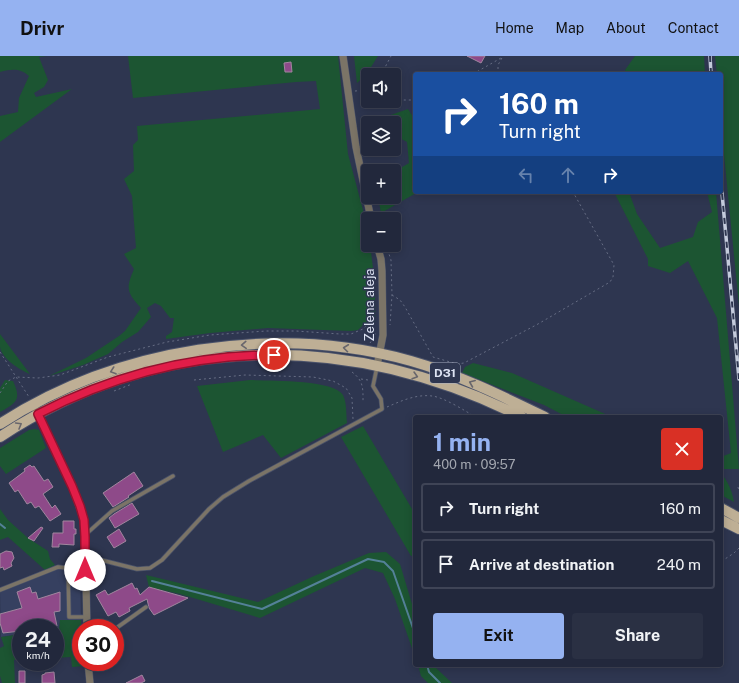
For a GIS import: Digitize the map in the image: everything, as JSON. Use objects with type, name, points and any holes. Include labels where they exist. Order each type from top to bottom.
[{"type":"main road","name":"D31","points":[[0,424],[33,404],[74,385],[117,369],[197,350],[231,346],[286,344],[332,346],[380,354],[410,361],[450,375],[541,415]]},
{"type":"main road","name":"D31","points":[[0,436],[64,400],[122,378],[198,360],[231,356],[286,355],[332,358],[377,366],[453,387],[518,415]]},
{"type":"main road","points":[[723,509],[737,517]]},
{"type":"main road","points":[[723,521],[738,529]]},
{"type":"street","points":[[343,56],[356,148],[370,212]]},
{"type":"street","name":"Zelena aleja","points":[[377,366],[383,335],[383,296],[381,258],[379,252]]},
{"type":"street","points":[[33,404],[72,486],[84,520],[86,617]]},
{"type":"street","points":[[89,671],[90,683]]},
{"type":"lane","points":[[86,560],[97,559],[137,569],[150,568],[162,560],[209,509],[223,497],[249,481],[354,426],[382,409],[381,399],[373,386],[377,366]]},
{"type":"lane","points":[[85,535],[112,511],[173,476]]},
{"type":"lane","points":[[0,590],[58,566],[85,570]]},
{"type":"lane","points":[[68,568],[69,617],[86,617]]},
{"type":"lane","points":[[124,623],[146,607]]},
{"type":"path","points":[[385,68],[391,56]]},
{"type":"path","points":[[476,72],[503,56]]},
{"type":"path","points":[[498,72],[498,65],[501,58]]},
{"type":"path","points":[[347,92],[361,91]]},
{"type":"path","points":[[401,100],[413,100]]},
{"type":"path","points":[[392,295],[400,300],[405,307],[433,357],[457,364],[464,363],[538,324],[610,282],[613,277],[614,265],[573,194]]},
{"type":"path","points":[[0,352],[33,404]]},
{"type":"path","points":[[349,370],[361,379],[374,380]]},
{"type":"path","points":[[194,380],[245,375],[313,378],[333,381],[346,388],[352,398],[354,426]]},
{"type":"path","points":[[0,393],[8,381],[16,377]]},
{"type":"path","points":[[361,379],[363,403]]},
{"type":"path","points":[[114,391],[133,384]]},
{"type":"path","points":[[382,409],[409,398],[434,396],[471,415]]},
{"type":"path","points":[[723,558],[725,559],[739,548]]},
{"type":"shaded area","points":[[55,565],[80,567],[81,619],[12,619],[12,635],[1,637],[0,588]]},
{"type":"green space","points":[[0,56],[47,56],[39,57],[48,80],[44,87],[34,93],[36,97],[72,89],[0,142],[0,116],[18,112],[19,98],[29,76],[26,73],[16,70],[0,72]]},
{"type":"green space","points":[[128,56],[338,56],[348,154],[364,212],[361,212],[361,252],[371,252],[374,274],[375,323],[364,324],[358,330],[351,331],[268,328],[210,333],[166,339],[166,336],[172,332],[174,318],[170,318],[161,306],[155,303],[147,308],[151,317],[138,332],[122,342],[108,354],[83,365],[49,376],[86,358],[119,336],[125,331],[141,308],[130,294],[129,285],[134,269],[124,254],[136,248],[132,196],[124,179],[134,171],[133,145],[138,140],[137,126],[320,109],[316,81],[133,98]]},
{"type":"green space","points":[[354,56],[378,56],[370,68],[361,68],[361,79],[357,83]]},
{"type":"green space","points":[[635,56],[704,56],[705,72],[626,72],[625,70]]},
{"type":"green space","points":[[715,56],[739,56],[739,306],[723,144],[723,72],[717,72]]},
{"type":"green space","points":[[408,109],[413,117],[413,194],[414,194],[401,202],[401,168],[409,163],[407,142],[401,139],[401,116],[388,116]]},
{"type":"green space","points":[[615,194],[630,194],[637,214],[660,248],[693,237],[698,222],[712,212],[708,194],[716,194],[739,469],[723,469],[723,456],[731,453],[717,318],[688,261],[670,273],[648,266],[648,259]]},
{"type":"green space","points":[[379,204],[397,204],[383,212],[381,212]]},
{"type":"green space","points":[[0,334],[30,374],[21,370],[4,356],[0,347]]},
{"type":"green space","points":[[473,363],[512,373],[607,415],[563,415],[544,405],[462,373],[465,367]]},
{"type":"green space","points":[[5,380],[13,381],[16,387],[17,397],[14,403],[0,412],[0,388]]},
{"type":"green space","points":[[250,380],[314,383],[337,390],[343,395],[344,398],[347,423],[281,458],[263,435],[223,452],[197,386]]},
{"type":"green space","points":[[363,426],[413,511],[413,556],[411,556],[341,437]]},
{"type":"green space","points":[[29,430],[39,430],[46,448],[6,474],[0,466],[0,448]]},
{"type":"green space","points":[[723,476],[729,486],[734,502],[723,496]]},
{"type":"green space","points":[[0,509],[8,520],[28,538],[48,551],[50,559],[55,565],[45,570],[8,537],[0,540]]},
{"type":"green space","points":[[386,552],[400,564],[413,607],[413,651],[395,599],[383,573],[365,568],[260,618],[180,594],[149,587],[146,575],[258,602],[369,553]]},
{"type":"green space","points":[[64,620],[72,620],[72,667],[71,657],[64,657]]},
{"type":"green space","points":[[12,635],[12,671],[14,671],[15,683],[2,683],[0,676],[0,648],[4,646],[1,637]]},
{"type":"green space","points":[[419,667],[435,667],[452,683],[428,683],[421,676]]},
{"type":"building","points":[[467,56],[485,56],[481,63]]},
{"type":"building","points":[[291,62],[292,72],[285,72],[284,63]]},
{"type":"building","points":[[30,465],[32,467],[34,466],[44,481],[48,479],[53,487],[43,494],[52,508],[55,505],[61,514],[50,521],[39,506],[35,508],[31,502],[27,504],[18,490],[15,492],[9,483],[25,471],[24,469]]},
{"type":"building","points":[[134,472],[143,486],[113,507],[103,493]]},
{"type":"building","points":[[132,503],[139,514],[115,528],[109,518]]},
{"type":"building","points":[[63,521],[74,521],[74,529],[76,529],[76,534],[74,534],[74,545],[59,544],[59,547],[52,547],[53,533],[63,533]]},
{"type":"building","points":[[41,527],[43,528],[34,541],[28,538]]},
{"type":"building","points":[[119,529],[126,541],[114,548],[107,537]]},
{"type":"building","points":[[6,551],[12,552],[14,558],[11,563],[12,566],[4,570],[3,567],[0,568],[0,554]]},
{"type":"building","points":[[132,583],[135,589],[137,588],[140,595],[149,587],[188,598],[154,615],[149,608],[147,599],[129,608],[130,611],[119,617],[116,612],[108,616],[96,595],[105,590],[108,595]]},
{"type":"building","points":[[30,587],[32,593],[36,592],[38,599],[60,592],[60,611],[54,612],[56,619],[12,619],[12,632],[3,633],[0,623],[0,614],[22,608],[17,592]]},
{"type":"building","points":[[19,671],[25,671],[25,683],[19,683]]},
{"type":"building","points":[[54,672],[55,683],[42,683],[42,675],[45,673]]},
{"type":"building","points":[[142,675],[145,681],[141,683],[126,683]]},
{"type":"waterway","points":[[0,524],[5,528]]},
{"type":"waterway","points":[[152,581],[262,609],[368,559],[384,562],[393,571],[413,628]]},
{"type":"waterway","points":[[428,667],[429,672],[440,683]]},
{"type":"railway","points":[[710,56],[711,72]]},
{"type":"railway","points":[[722,194],[739,379]]},
{"type":"route","points":[[85,570],[84,520],[80,506],[38,414],[64,400],[93,388],[152,370],[198,360],[231,356],[274,355]]}]
